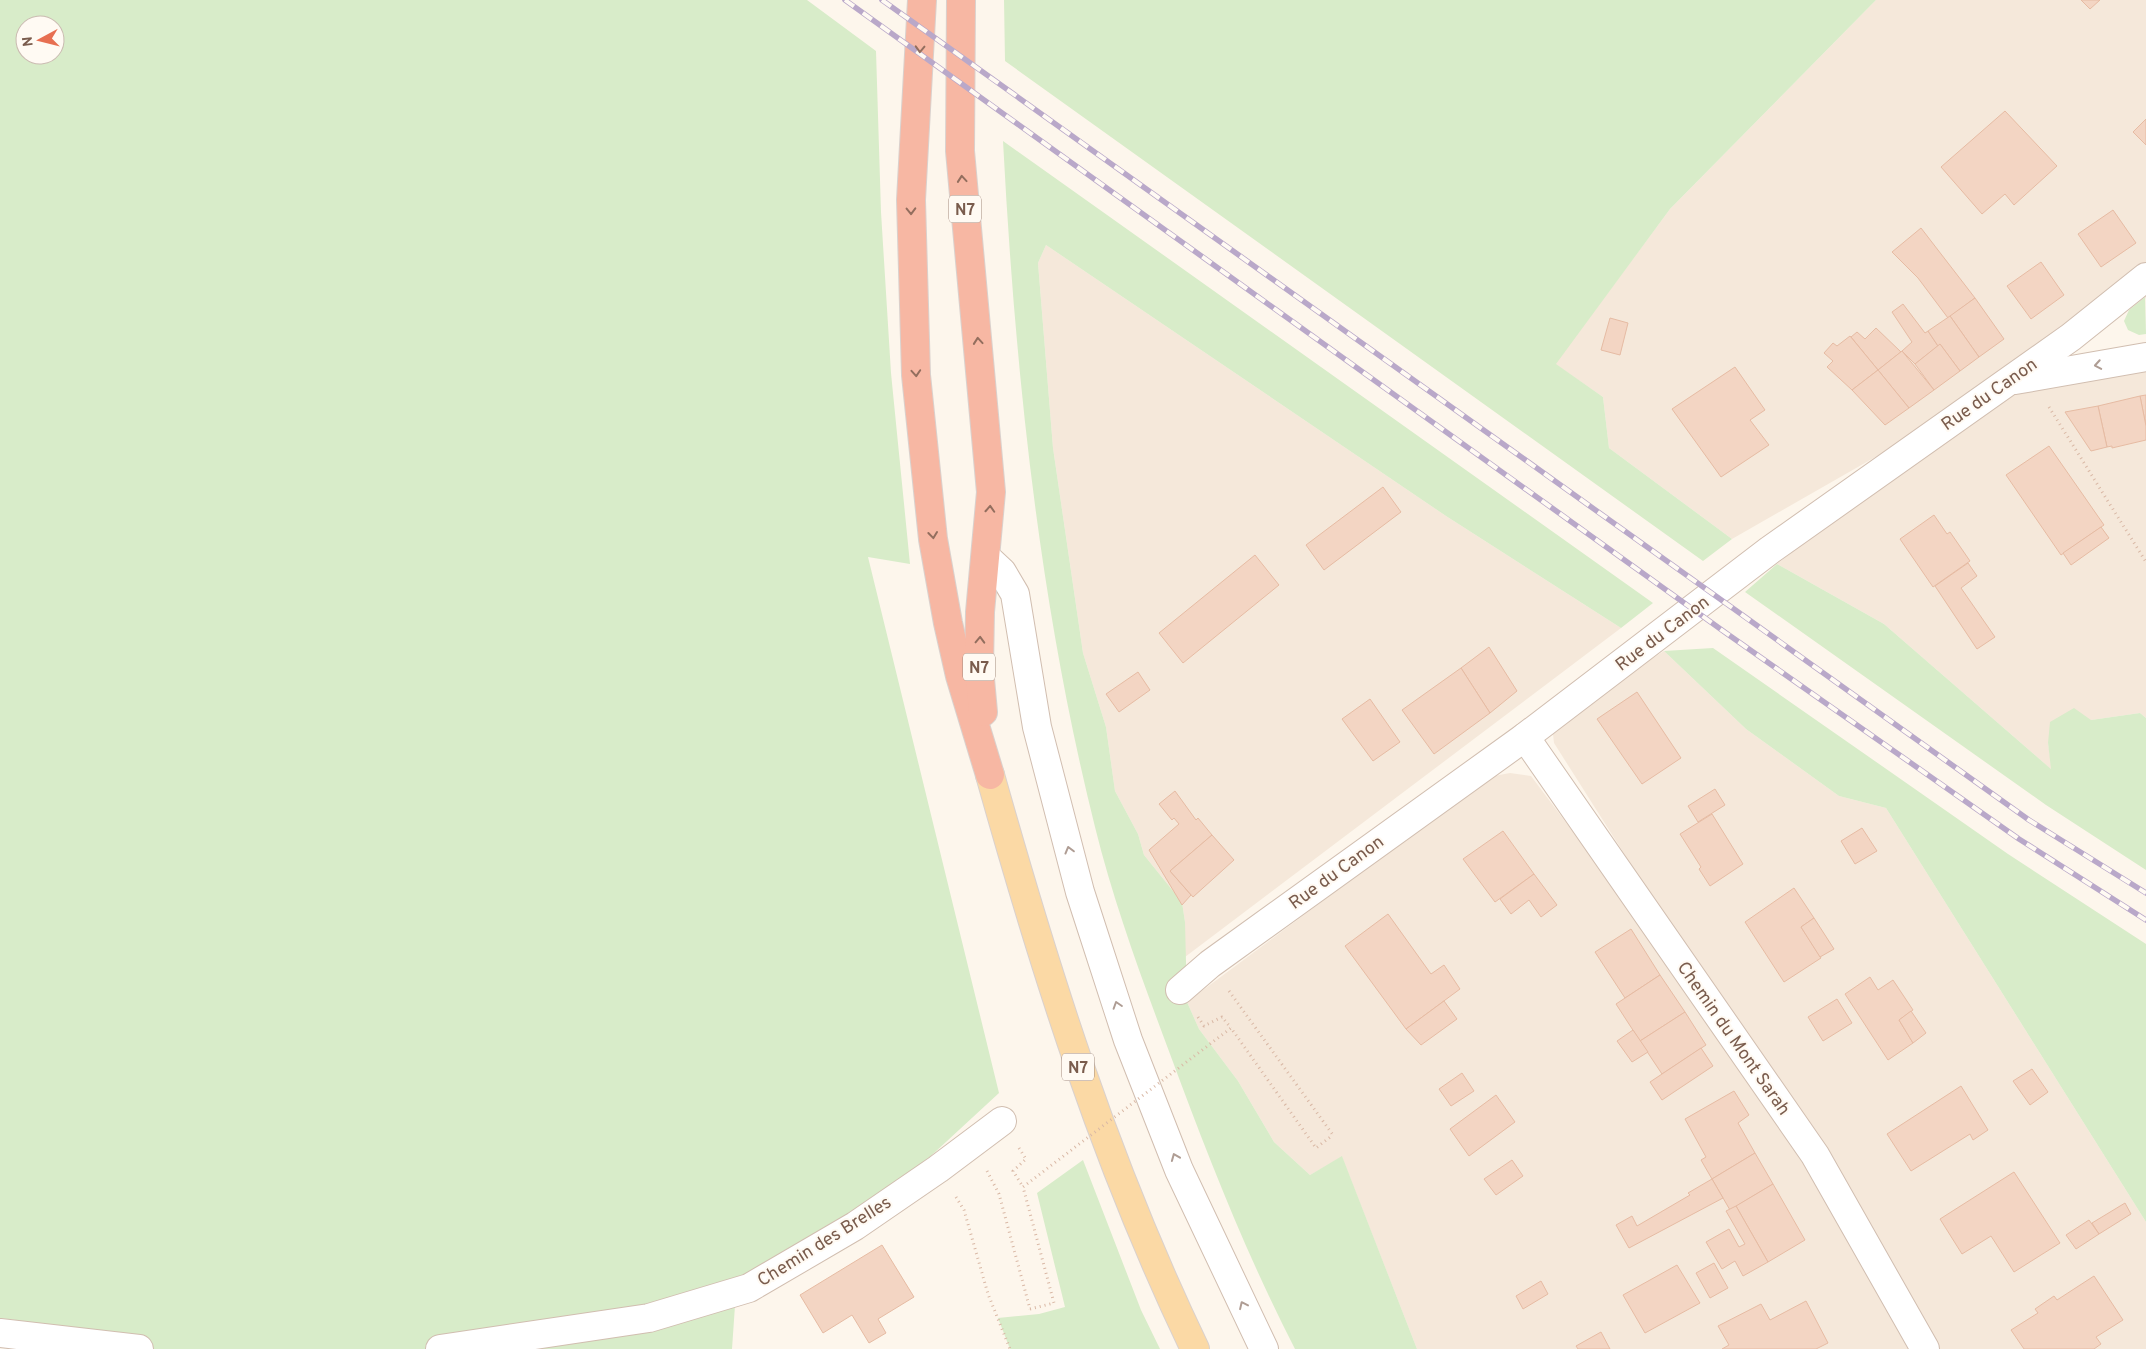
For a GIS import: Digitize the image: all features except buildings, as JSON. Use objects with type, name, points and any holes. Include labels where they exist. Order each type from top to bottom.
[{"type":"highway","points":[[922,0],[910,200],[916,375],[933,539],[948,623],[960,676],[990,776]]},
{"type":"highway","name":"N7","points":[[961,0],[960,151],[991,492],[987,558],[980,612],[979,668],[990,776]]},
{"type":"main road","name":"N7","points":[[990,776],[1031,922],[1079,1070],[1126,1195],[1195,1349]]},
{"type":"street","name":"Rue du Canon","points":[[1180,990],[1210,964],[1525,737],[1770,550],[2019,379],[2146,277]]},
{"type":"street","points":[[2019,379],[2146,357]]},
{"type":"street","points":[[987,558],[1002,572],[1015,594],[1036,727],[1080,892],[1128,1040],[1180,1170],[1264,1349]]},
{"type":"street","name":"Chemin du Mont Sarah","points":[[1525,737],[1815,1155],[1925,1349]]},
{"type":"street","name":"Chemin des Brelles","points":[[440,1349],[649,1318],[749,1288],[855,1226],[938,1170],[1002,1121]]},
{"type":"street","points":[[0,1333],[139,1349]]},
{"type":"path","points":[[2019,379],[2146,562]]},
{"type":"path","points":[[1023,1187],[1231,1028],[1316,1148],[1333,1135],[1210,964]]},
{"type":"path","points":[[972,1143],[999,1194],[1030,1308],[1054,1302],[1023,1187],[1013,1172],[1026,1159],[1016,1144]]},
{"type":"path","points":[[938,1170],[964,1210],[988,1294],[1010,1349]]},
{"type":"shaded area","points":[[1876,0],[2146,0],[2146,299],[2138,285],[2008,380],[2146,357],[2146,718],[2140,713],[2091,720],[2048,743],[2052,770],[1884,624],[1777,564],[2003,384],[1732,539],[1609,448],[1603,397],[1555,364],[1670,209]]},
{"type":"shaded area","points":[[1046,245],[1446,516],[1621,628],[1185,957],[1185,922],[1182,902],[1144,855],[1138,834],[1115,791],[1106,727],[1083,653],[1053,448],[1038,263]]},
{"type":"shaded area","points":[[1664,651],[1746,729],[1839,796],[1886,808],[2146,1222],[2146,1349],[1417,1349],[1342,1157],[1310,1175],[1274,1142],[1238,1081],[1199,1029],[1187,1002],[1489,777],[1510,773],[1531,776],[1810,1147],[1554,743],[1553,734],[1567,712]]},
{"type":"green space","points":[[0,0],[807,0],[876,51],[881,212],[891,373],[910,564],[868,557],[999,1093],[855,1226],[736,1291],[732,1349],[122,1349],[7,1334],[16,1320],[0,1318]]},
{"type":"green space","points":[[1004,0],[1876,0],[1670,209],[1556,364],[1603,397],[1609,448],[1732,539],[1703,561],[1005,61]]},
{"type":"green space","points":[[1003,141],[1653,603],[1621,628],[1446,516],[1046,245],[1038,263],[1053,448],[1083,653],[1106,727],[1115,791],[1138,834],[1144,855],[1182,902],[1185,922],[1187,1002],[1199,1029],[1238,1081],[1274,1142],[1310,1175],[1342,1156],[1417,1349],[1295,1349],[1260,1277],[1213,1166],[1129,941],[1095,827],[1075,743],[1044,572],[1023,400],[1008,227]]},
{"type":"green space","points":[[2145,297],[2146,334],[2139,335],[2128,330],[2124,321],[2129,310]]},
{"type":"green space","points":[[1777,564],[1884,624],[2051,769],[2048,743],[2050,722],[2074,708],[2091,720],[2140,713],[2146,718],[2146,870],[2046,805],[1745,592]]},
{"type":"green space","points":[[1713,648],[2008,854],[2146,944],[2146,1222],[1886,808],[1839,796],[1746,729],[1664,651]]},
{"type":"green space","points":[[1083,1160],[1141,1310],[1160,1349],[1010,1349],[998,1318],[1039,1314],[1065,1307],[1037,1193]]},
{"type":"railway","points":[[845,0],[1726,633],[2019,839],[2146,920]]},
{"type":"railway","points":[[882,0],[2029,820],[2146,893]]}]
